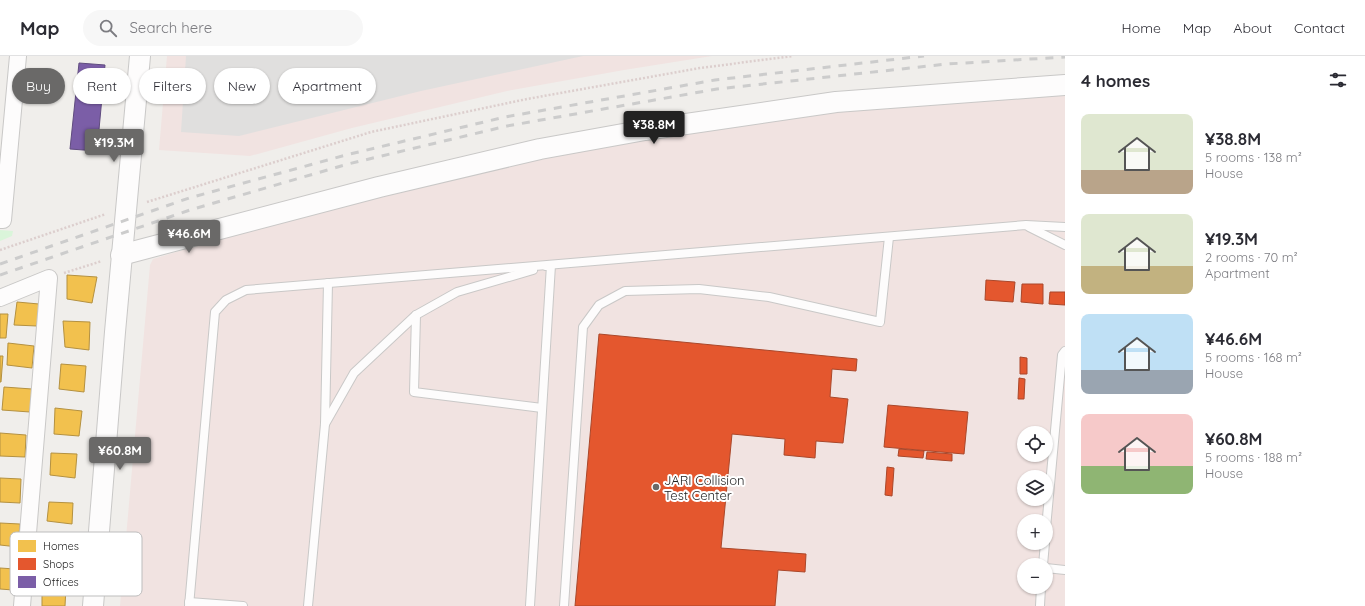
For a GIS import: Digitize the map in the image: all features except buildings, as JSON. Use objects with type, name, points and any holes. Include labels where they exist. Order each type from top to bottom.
[{"type":"street","points":[[0,220],[3,220],[7,98],[18,56]]},
{"type":"street","points":[[98,532],[140,56]]},
{"type":"street","points":[[122,255],[394,183],[540,149],[645,130],[836,102],[1065,85]]},
{"type":"street","points":[[0,298],[50,278],[28,532]]},
{"type":"street","points":[[22,606],[23,596]]},
{"type":"street","points":[[92,606],[93,596]]},
{"type":"lane","points":[[243,606],[189,604],[215,312],[226,300],[246,290],[1026,225],[1065,227]]},
{"type":"lane","points":[[1026,225],[1065,245]]},
{"type":"lane","points":[[564,606],[583,327],[599,305],[625,291],[699,289],[769,297],[880,322],[888,237]]},
{"type":"lane","points":[[325,424],[354,373],[416,315],[457,292],[551,264]]},
{"type":"lane","points":[[530,606],[551,264]]},
{"type":"lane","points":[[308,606],[325,424],[328,283]]},
{"type":"lane","points":[[416,315],[414,392],[542,408]]},
{"type":"lane","points":[[1047,514],[1062,355],[1065,351]]},
{"type":"lane","points":[[1053,569],[1065,570]]},
{"type":"lane","points":[[1040,606],[1041,594]]},
{"type":"path","points":[[147,202],[371,132],[534,98],[700,68],[793,56]]},
{"type":"path","points":[[0,250],[107,213]]},
{"type":"path","points":[[50,278],[102,261]]},
{"type":"shaded area","points":[[167,56],[712,56],[507,91],[352,128],[250,156],[159,150],[163,104],[206,104],[206,68],[166,68]]},
{"type":"shaded area","points":[[186,56],[583,56],[376,102],[376,68],[278,68],[278,104],[368,104],[239,136],[181,132],[183,104],[206,104],[206,68],[185,68]]},
{"type":"shaded area","points":[[1065,93],[1065,606],[120,606],[121,596],[142,596],[142,532],[127,532],[150,265],[153,259],[303,214],[598,146],[813,113]]},
{"type":"green space","points":[[0,230],[13,231],[12,236],[0,241]]},
{"type":"railway","points":[[0,264],[189,198],[346,155],[505,117],[715,80],[924,56]]},
{"type":"railway","points":[[0,275],[190,210],[348,164],[507,126],[717,89],[947,64],[1065,57]]},
{"type":"place","name":"JARI Collision Test Center","points":[[656,487]]}]
